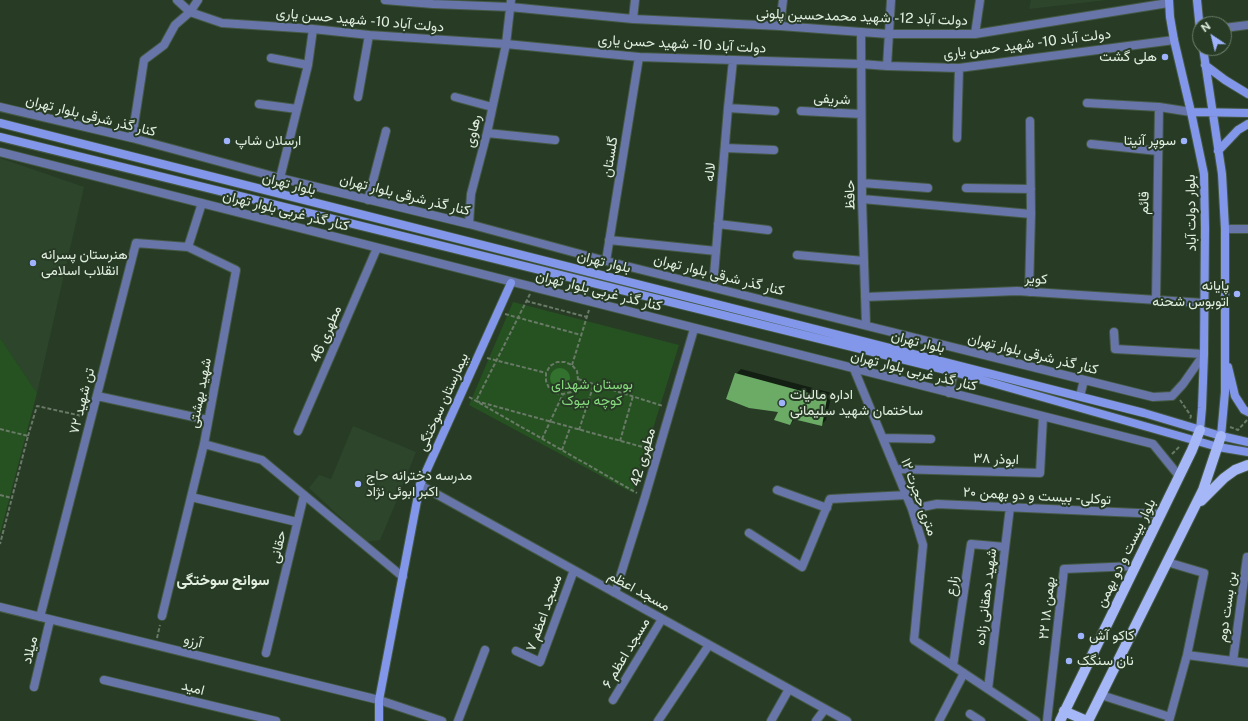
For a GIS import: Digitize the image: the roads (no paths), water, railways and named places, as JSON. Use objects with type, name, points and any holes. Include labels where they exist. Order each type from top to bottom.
[{"type":"main road","points":[[1197,0],[1199,16]]},
{"type":"main road","name":"بلوار دولت آباد","points":[[1169,2],[1174,40],[1204,174],[1204,354],[1200,430]]},
{"type":"main road","points":[[1064,711],[1088,721],[1203,490],[1221,436],[1225,392],[1225,229],[1222,174],[1204,56]]},
{"type":"main road","points":[[1205,65],[1225,80],[1248,94]]},
{"type":"main road","points":[[1191,112],[1248,113]]},
{"type":"main road","name":"بلوار تهران","points":[[0,123],[1080,396],[1221,436],[1248,442]]},
{"type":"main road","points":[[1218,151],[1238,130],[1248,124]]},
{"type":"main road","name":"بلوار تهران","points":[[0,137],[954,372],[1218,447],[1248,452]]},
{"type":"main road","name":"بیمارستان سوختگی","points":[[379,721],[379,700],[420,485],[511,283]]},
{"type":"main road","points":[[1224,352],[1235,396],[1244,410],[1248,412]]},
{"type":"main road","name":"بلوار بیست و دو بهمن","points":[[1060,721],[1200,430]]},
{"type":"main road","points":[[1194,508],[1224,478],[1235,470],[1248,464]]},
{"type":"street","points":[[132,138],[144,60],[164,45],[175,25],[190,12],[198,0]]},
{"type":"street","name":"دولت آباد 12- شهید محمدحسین پلونی","points":[[385,0],[511,3],[633,19],[780,26],[888,34],[975,34],[1169,2]]},
{"type":"street","points":[[633,19],[635,0]]},
{"type":"street","points":[[780,26],[784,0]]},
{"type":"street","points":[[887,66],[891,0]]},
{"type":"street","points":[[975,34],[980,0]]},
{"type":"street","points":[[176,1],[190,12]]},
{"type":"street","name":"رهاوی","points":[[469,224],[471,194],[487,133],[506,44],[511,3]]},
{"type":"street","name":"دولت آباد 10- شهید حسن یاری","points":[[190,12],[222,23],[313,29],[370,36],[506,44],[639,57],[887,66],[959,68],[1174,40]]},
{"type":"street","points":[[1232,27],[1248,25]]},
{"type":"street","points":[[280,178],[308,65],[313,29]]},
{"type":"street","name":"حافظ","points":[[861,32],[862,199],[866,325]]},
{"type":"street","points":[[358,97],[370,36]]},
{"type":"street","name":"گلستان","points":[[606,261],[639,57]]},
{"type":"street","points":[[271,58],[308,65]]},
{"type":"street","name":"لاله","points":[[713,287],[733,60]]},
{"type":"street","points":[[958,138],[959,68]]},
{"type":"street","points":[[455,96],[492,107]]},
{"type":"street","points":[[1087,103],[1159,107],[1191,112]]},
{"type":"street","points":[[259,104],[297,109]]},
{"type":"street","name":"کنار گذر شرقی بلوار تهران","points":[[0,107],[132,138],[280,178],[469,224],[606,261],[1153,397],[1172,396],[1183,384],[1204,354]]},
{"type":"street","name":"قائم","points":[[1156,300],[1159,107]]},
{"type":"street","points":[[728,108],[775,111]]},
{"type":"street","name":"شریفی","points":[[801,110],[861,114]]},
{"type":"street","points":[[1029,292],[1031,214],[1030,121]]},
{"type":"street","points":[[368,200],[386,131]]},
{"type":"street","points":[[487,133],[555,140]]},
{"type":"street","points":[[1091,144],[1158,151]]},
{"type":"street","points":[[725,148],[774,150]]},
{"type":"street","name":"کنار گذر غربی بلوار تهران","points":[[0,152],[511,283],[1153,444],[1179,476]]},
{"type":"street","points":[[862,183],[928,188]]},
{"type":"street","points":[[966,188],[1031,189]]},
{"type":"street","points":[[862,199],[1031,214]]},
{"type":"street","points":[[188,247],[202,203]]},
{"type":"street","points":[[718,224],[768,230]]},
{"type":"street","points":[[1225,229],[1248,229]]},
{"type":"street","points":[[609,240],[716,251]]},
{"type":"street","name":"۷۲ تن شهید","points":[[40,617],[136,243],[188,247]]},
{"type":"street","name":"شهید بهشتی","points":[[162,616],[204,444],[236,270],[188,247]]},
{"type":"street","name":"مطهری 46","points":[[298,431],[377,248]]},
{"type":"street","points":[[797,255],[864,261]]},
{"type":"street","name":"کویر","points":[[865,297],[1017,291],[1204,303]]},
{"type":"street","name":"مطهری 42","points":[[615,592],[645,497],[694,329]]},
{"type":"street","points":[[1114,332],[1115,350],[1204,354]]},
{"type":"street","name":"۱۲ متری حجرت","points":[[854,369],[907,495],[924,545],[914,640],[953,666]]},
{"type":"street","points":[[949,393],[954,372]]},
{"type":"street","points":[[1080,396],[1084,380]]},
{"type":"street","points":[[97,396],[208,420]]},
{"type":"street","name":"۳۸ ابوذر","points":[[896,469],[1040,473],[1043,417]]},
{"type":"street","points":[[883,438],[932,439]]},
{"type":"street","points":[[204,444],[262,460],[402,577]]},
{"type":"street","name":"مسجد اعظم","points":[[420,485],[846,721]]},
{"type":"street","points":[[777,490],[827,508]]},
{"type":"street","name":"حقانی","points":[[266,653],[304,495]]},
{"type":"street","points":[[749,533],[802,568],[830,499],[907,495]]},
{"type":"street","points":[[191,497],[297,522]]},
{"type":"street","name":"توکلی- بیست و دو بهمن ۲۰","points":[[912,509],[937,504],[1160,514]]},
{"type":"street","name":"شهید دهقانی زاده","points":[[988,689],[1010,507]]},
{"type":"street","name":"زارع","points":[[953,666],[971,544],[1006,548]]},
{"type":"street","name":"بن بست دوم","points":[[1233,661],[1247,557]]},
{"type":"street","points":[[1101,695],[1170,719],[1187,655],[1204,573],[1167,562]]},
{"type":"street","name":"۲۲ بهمن ۱۸","points":[[1047,721],[1064,569],[1135,566]]},
{"type":"street","name":"مسجد اعظم ۷","points":[[516,651],[540,662],[574,570]]},
{"type":"street","name":"آرزو","points":[[0,607],[379,700],[442,721]]},
{"type":"street","name":"مسجد اعظم ۶","points":[[613,700],[662,619]]},
{"type":"street","name":"میلاد","points":[[34,687],[50,620]]},
{"type":"street","points":[[658,721],[709,645]]},
{"type":"street","points":[[458,721],[485,650]]},
{"type":"street","points":[[1187,655],[1248,663]]},
{"type":"street","points":[[953,666],[1036,721]]},
{"type":"street","points":[[939,721],[964,673]]},
{"type":"street","name":"امید","points":[[104,680],[276,721]]},
{"type":"street","points":[[771,721],[789,689]]},
{"type":"street","points":[[816,721],[825,709]]},
{"type":"street","points":[[970,714],[981,721]]},
{"type":"place","name":"هلى گشت","points":[[1165,57]]},
{"type":"place","name":"ارسلان شاپ","points":[[227,141]]},
{"type":"place","name":"سوپر آنیتا","points":[[1184,141]]},
{"type":"place","name":"هنرستان پسرانه انقلاب اسلامی","points":[[33,263]]},
{"type":"place","name":"پایانه اتوبوس شحنه","points":[[1237,294]]},
{"type":"place","name":"اداره مالیات ساختمان شهید سلیمانی","points":[[782,403]]},
{"type":"place","name":"مدرسه دخترانه حاج اکبر ابوئی نژاد","points":[[358,484]]},
{"type":"place","name":"کاکو آش","points":[[1081,636]]},
{"type":"place","name":"نان سنگک","points":[[1069,661]]},
{"type":"district","name":"سوانح سوختگی","points":[[223,580]]},
{"type":"park label","name":"بوستان شهدای کوچه بیوک","points":[[592,394]]}]
